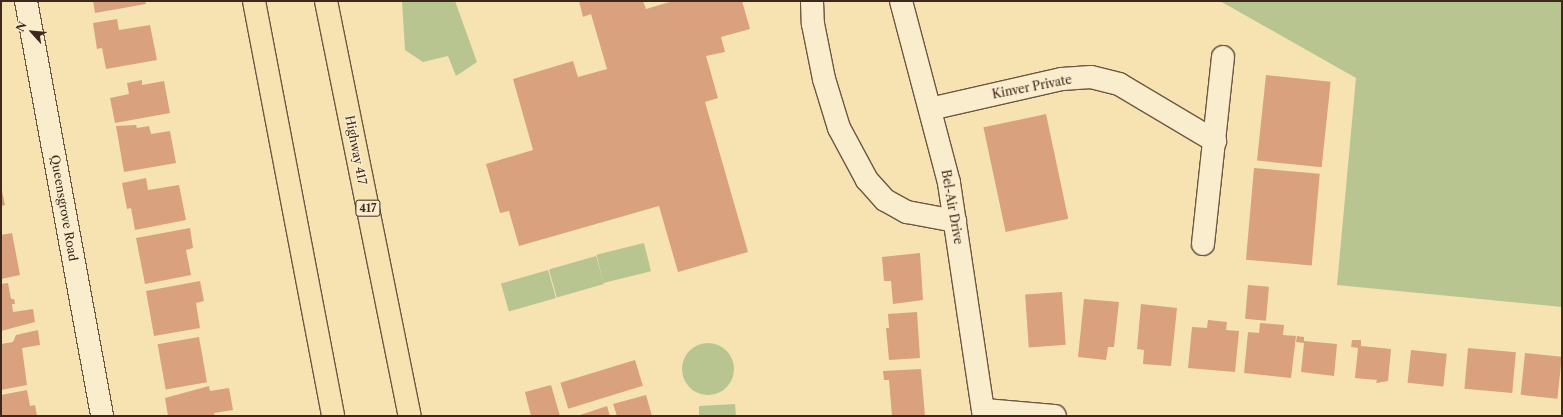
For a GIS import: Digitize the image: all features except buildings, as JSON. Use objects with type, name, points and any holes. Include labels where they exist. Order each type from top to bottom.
[{"type":"highway","points":[[254,1],[333,416]]},
{"type":"highway","name":"Highway 417","points":[[326,1],[410,416]]},
{"type":"street","name":"Queensgrove Road","points":[[26,1],[102,416]]},
{"type":"street","points":[[812,1],[813,24],[826,86],[839,128],[867,180],[885,200],[906,212],[955,221]]},
{"type":"street","name":"Bel-Air Drive","points":[[901,1],[949,183],[984,413]]},
{"type":"street","points":[[1203,244],[1215,141],[1222,57]]},
{"type":"street","name":"Kinver Private","points":[[930,109],[1062,79],[1091,77],[1119,84],[1215,141]]},
{"type":"street","points":[[984,413],[1055,416]]},
{"type":"green space","points":[[402,1],[455,1],[477,62],[456,76],[448,56],[423,62],[405,50]]},
{"type":"green space","points":[[1220,1],[1562,1],[1562,307],[1337,285],[1356,78]]},
{"type":"green space","points":[[644,243],[651,271],[603,283],[596,255]]},
{"type":"green space","points":[[596,256],[604,284],[557,297],[549,270]]},
{"type":"green space","points":[[548,270],[556,298],[509,311],[501,284]]},
{"type":"green space","points":[[703,343],[713,343],[727,350],[734,364],[734,374],[727,388],[713,395],[703,395],[693,391],[686,384],[682,374],[682,364],[686,354],[693,347]]},
{"type":"green space","points":[[735,404],[736,416],[699,416],[699,406]]}]
